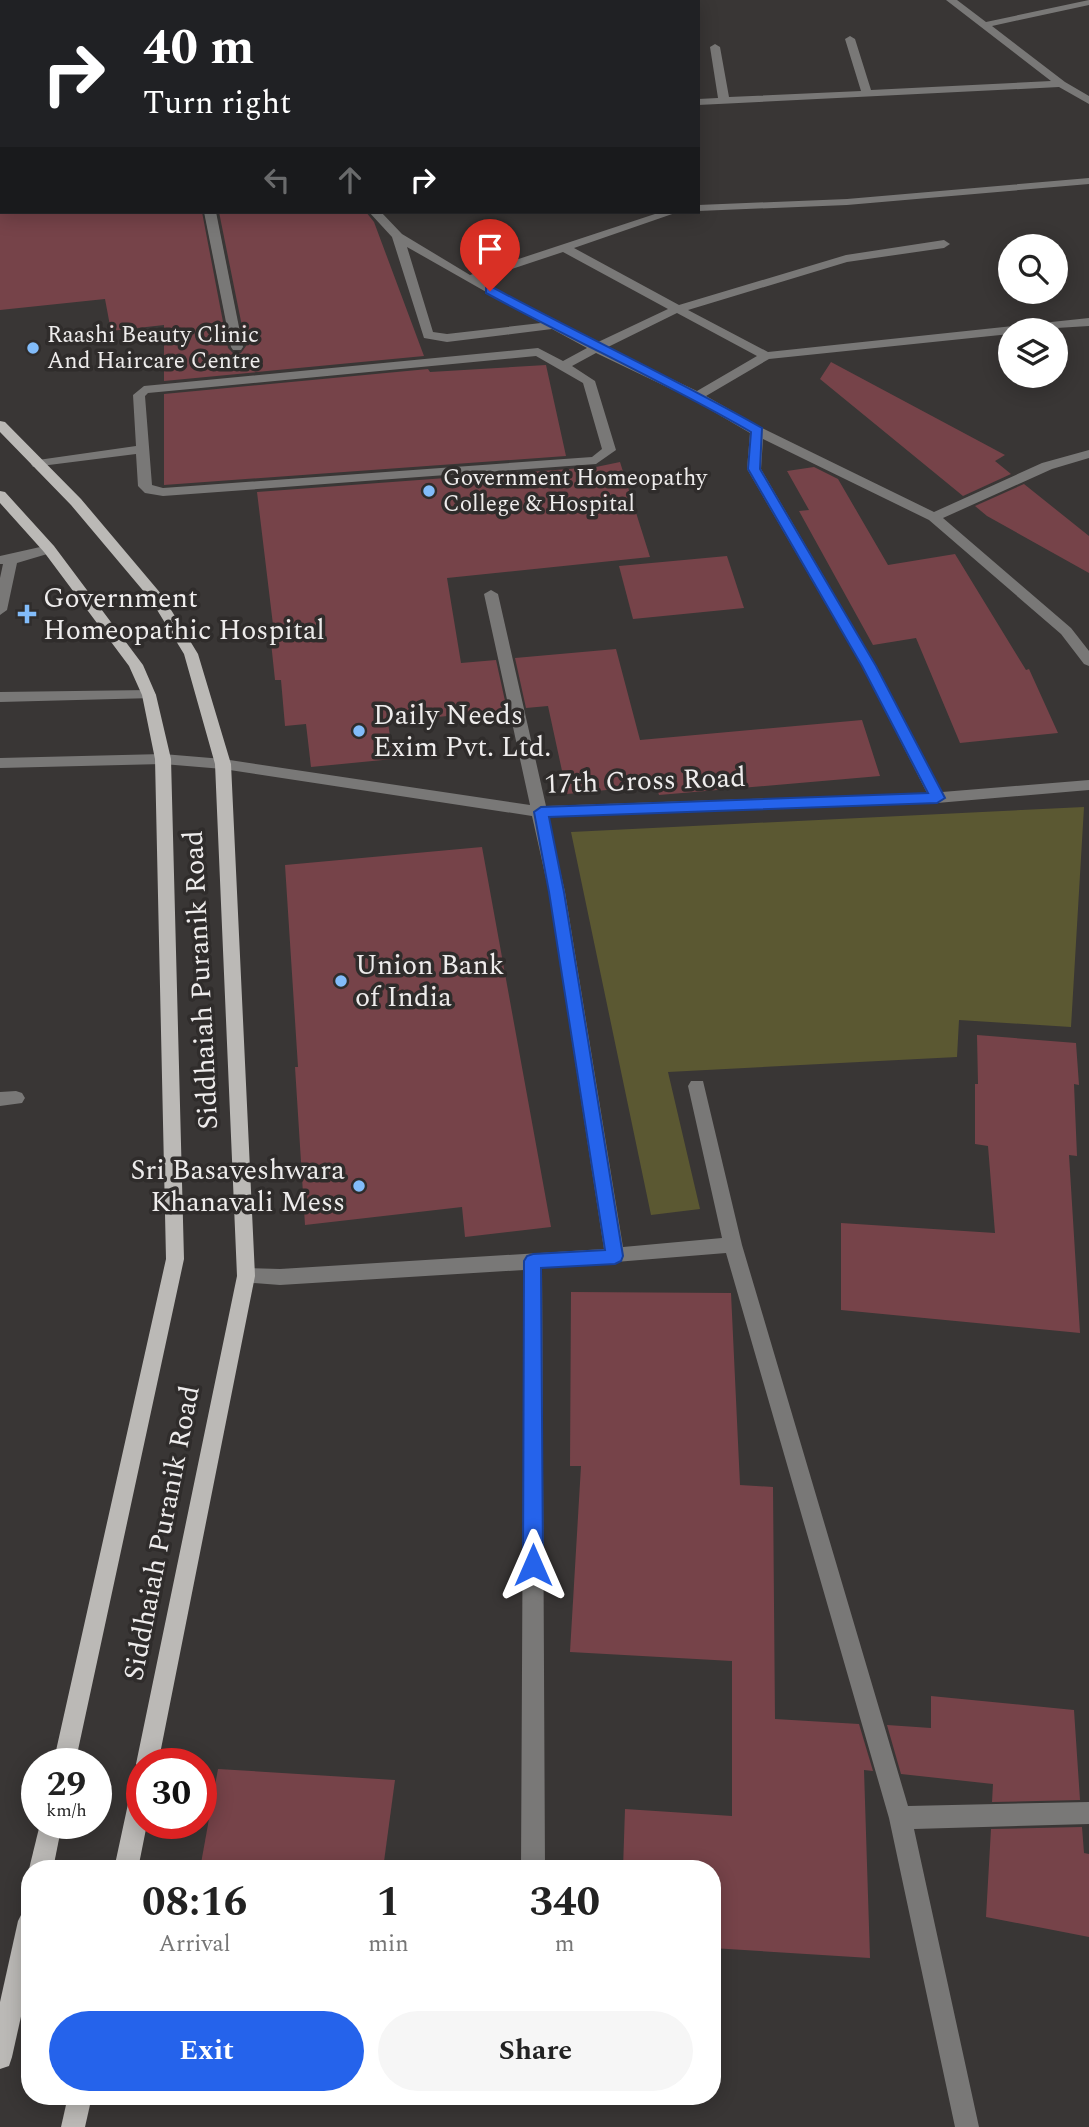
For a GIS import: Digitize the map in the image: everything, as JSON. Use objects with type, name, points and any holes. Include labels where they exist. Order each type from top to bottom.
[{"type":"main road","name":"Siddhaiah Puranik Road","points":[[0,425],[76,502],[157,598],[191,654],[223,764],[246,1276],[150,1748]]},
{"type":"main road","name":"Siddhaiah Puranik Road","points":[[0,495],[49,550],[136,665],[149,695],[163,759],[175,1259],[68,1748]]},
{"type":"main road","points":[[43,1860],[48,1839]]},
{"type":"main road","points":[[128,1860],[132,1839]]},
{"type":"main road","points":[[0,2057],[21,1962]]},
{"type":"main road","points":[[74,2127],[78,2105]]},
{"type":"street","points":[[951,0],[1089,101]]},
{"type":"street","points":[[985,25],[1083,4]]},
{"type":"street","points":[[850,38],[867,93]]},
{"type":"street","points":[[715,47],[724,101]]},
{"type":"street","points":[[700,102],[1061,83]]},
{"type":"street","points":[[700,208],[847,202],[1089,181]]},
{"type":"street","points":[[210,214],[237,346]]},
{"type":"street","points":[[380,214],[398,236],[469,279],[596,348],[697,396],[757,431],[934,517],[1066,631],[1089,661]]},
{"type":"street","points":[[469,279],[666,214]]},
{"type":"street","points":[[398,236],[428,335],[447,338],[554,324]]},
{"type":"street","points":[[564,366],[677,309],[846,259],[944,244]]},
{"type":"street","points":[[566,248],[766,356]]},
{"type":"street","points":[[697,396],[766,356],[1089,322]]},
{"type":"street","points":[[538,352],[589,381],[609,450],[596,460],[163,492],[150,490],[145,486],[143,449],[139,395],[153,387],[538,352]]},
{"type":"street","points":[[757,431],[754,469],[869,666],[937,798]]},
{"type":"street","points":[[38,464],[143,449]]},
{"type":"street","points":[[934,517],[1047,466],[1089,454]]},
{"type":"street","points":[[0,610],[6,560],[49,550]]},
{"type":"street","points":[[491,594],[557,892],[615,1256]]},
{"type":"street","points":[[0,697],[149,695]]},
{"type":"street","name":"17th Cross Road","points":[[0,763],[163,759],[223,764],[541,812],[937,798],[1089,785]]},
{"type":"street","points":[[697,1086],[733,1245],[900,1818],[967,2127]]},
{"type":"street","points":[[246,1276],[280,1277],[615,1256],[733,1245]]},
{"type":"street","points":[[533,1261],[533,1860]]},
{"type":"street","points":[[900,1818],[1089,1813]]},
{"type":"shaded area","points":[[1084,807],[1071,1027],[959,1020],[957,1057],[668,1072],[700,1209],[651,1215],[571,832]]},
{"type":"building","points":[[0,214],[202,214],[228,348],[233,353],[241,353],[246,346],[219,214],[368,214],[374,222],[424,356],[164,381],[164,325],[111,331],[105,299],[0,310]]},
{"type":"building","points":[[831,362],[1005,455],[995,461],[1011,474],[963,496],[820,379]]},
{"type":"building","points":[[546,365],[566,456],[164,485],[164,394],[428,369],[430,372]]},
{"type":"building","points":[[620,462],[650,557],[447,578],[461,663],[496,660],[507,710],[388,722],[393,759],[311,767],[306,724],[285,726],[281,680],[275,680],[270,633],[274,633],[257,492],[596,467]]},
{"type":"building","points":[[814,467],[838,479],[888,565],[955,554],[1026,670],[1029,669],[1058,733],[960,743],[916,638],[873,645],[799,511],[809,510],[787,471]]},
{"type":"building","points":[[1024,484],[1089,536],[1089,573],[987,516],[975,506]]},
{"type":"building","points":[[727,556],[744,608],[633,619],[619,566]]},
{"type":"building","points":[[616,649],[640,740],[862,720],[880,776],[659,795],[656,785],[567,794],[548,706],[526,708],[515,658]]},
{"type":"building","points":[[482,847],[551,1227],[465,1237],[462,1207],[305,1225],[285,865]]},
{"type":"building","points":[[977,1035],[1076,1043],[1079,1085],[1074,1084],[1077,1156],[1069,1155],[1080,1333],[841,1310],[841,1223],[995,1233],[988,1146],[975,1144]]},
{"type":"building","points":[[571,1292],[731,1293],[740,1485],[773,1487],[775,1719],[859,1724],[873,1771],[864,1770],[870,1958],[721,1949],[721,1860],[623,1860],[625,1809],[732,1816],[732,1661],[570,1652],[581,1466],[570,1466]]},
{"type":"building","points":[[931,1696],[1074,1710],[1080,1800],[992,1802],[993,1784],[901,1774],[887,1725],[931,1728]]},
{"type":"building","points":[[218,1769],[395,1780],[384,1860],[202,1860],[205,1839],[217,1839]]},
{"type":"building","points":[[1082,1827],[1084,1853],[1089,1854],[1089,1937],[986,1917],[991,1829]]},
{"type":"place","name":"Raashi Beauty Clinic And Haircare Centre","points":[[33,348]]},
{"type":"place","name":"Government Homeopathy College & Hospital","points":[[429,491]]},
{"type":"place","name":"Government Homeopathic Hospital","points":[[27,614]]},
{"type":"place","name":"Daily Needs Exim Pvt. Ltd.","points":[[359,731]]},
{"type":"place","name":"Union Bank of India","points":[[341,981]]},
{"type":"place","name":"Sri Basaveshwara Khanavali Mess","points":[[359,1186]]},
{"type":"route","points":[[490,291],[596,348],[697,396],[757,431],[754,469],[869,666],[937,798],[541,812],[557,892],[615,1256],[533,1261],[533,1565]]}]
